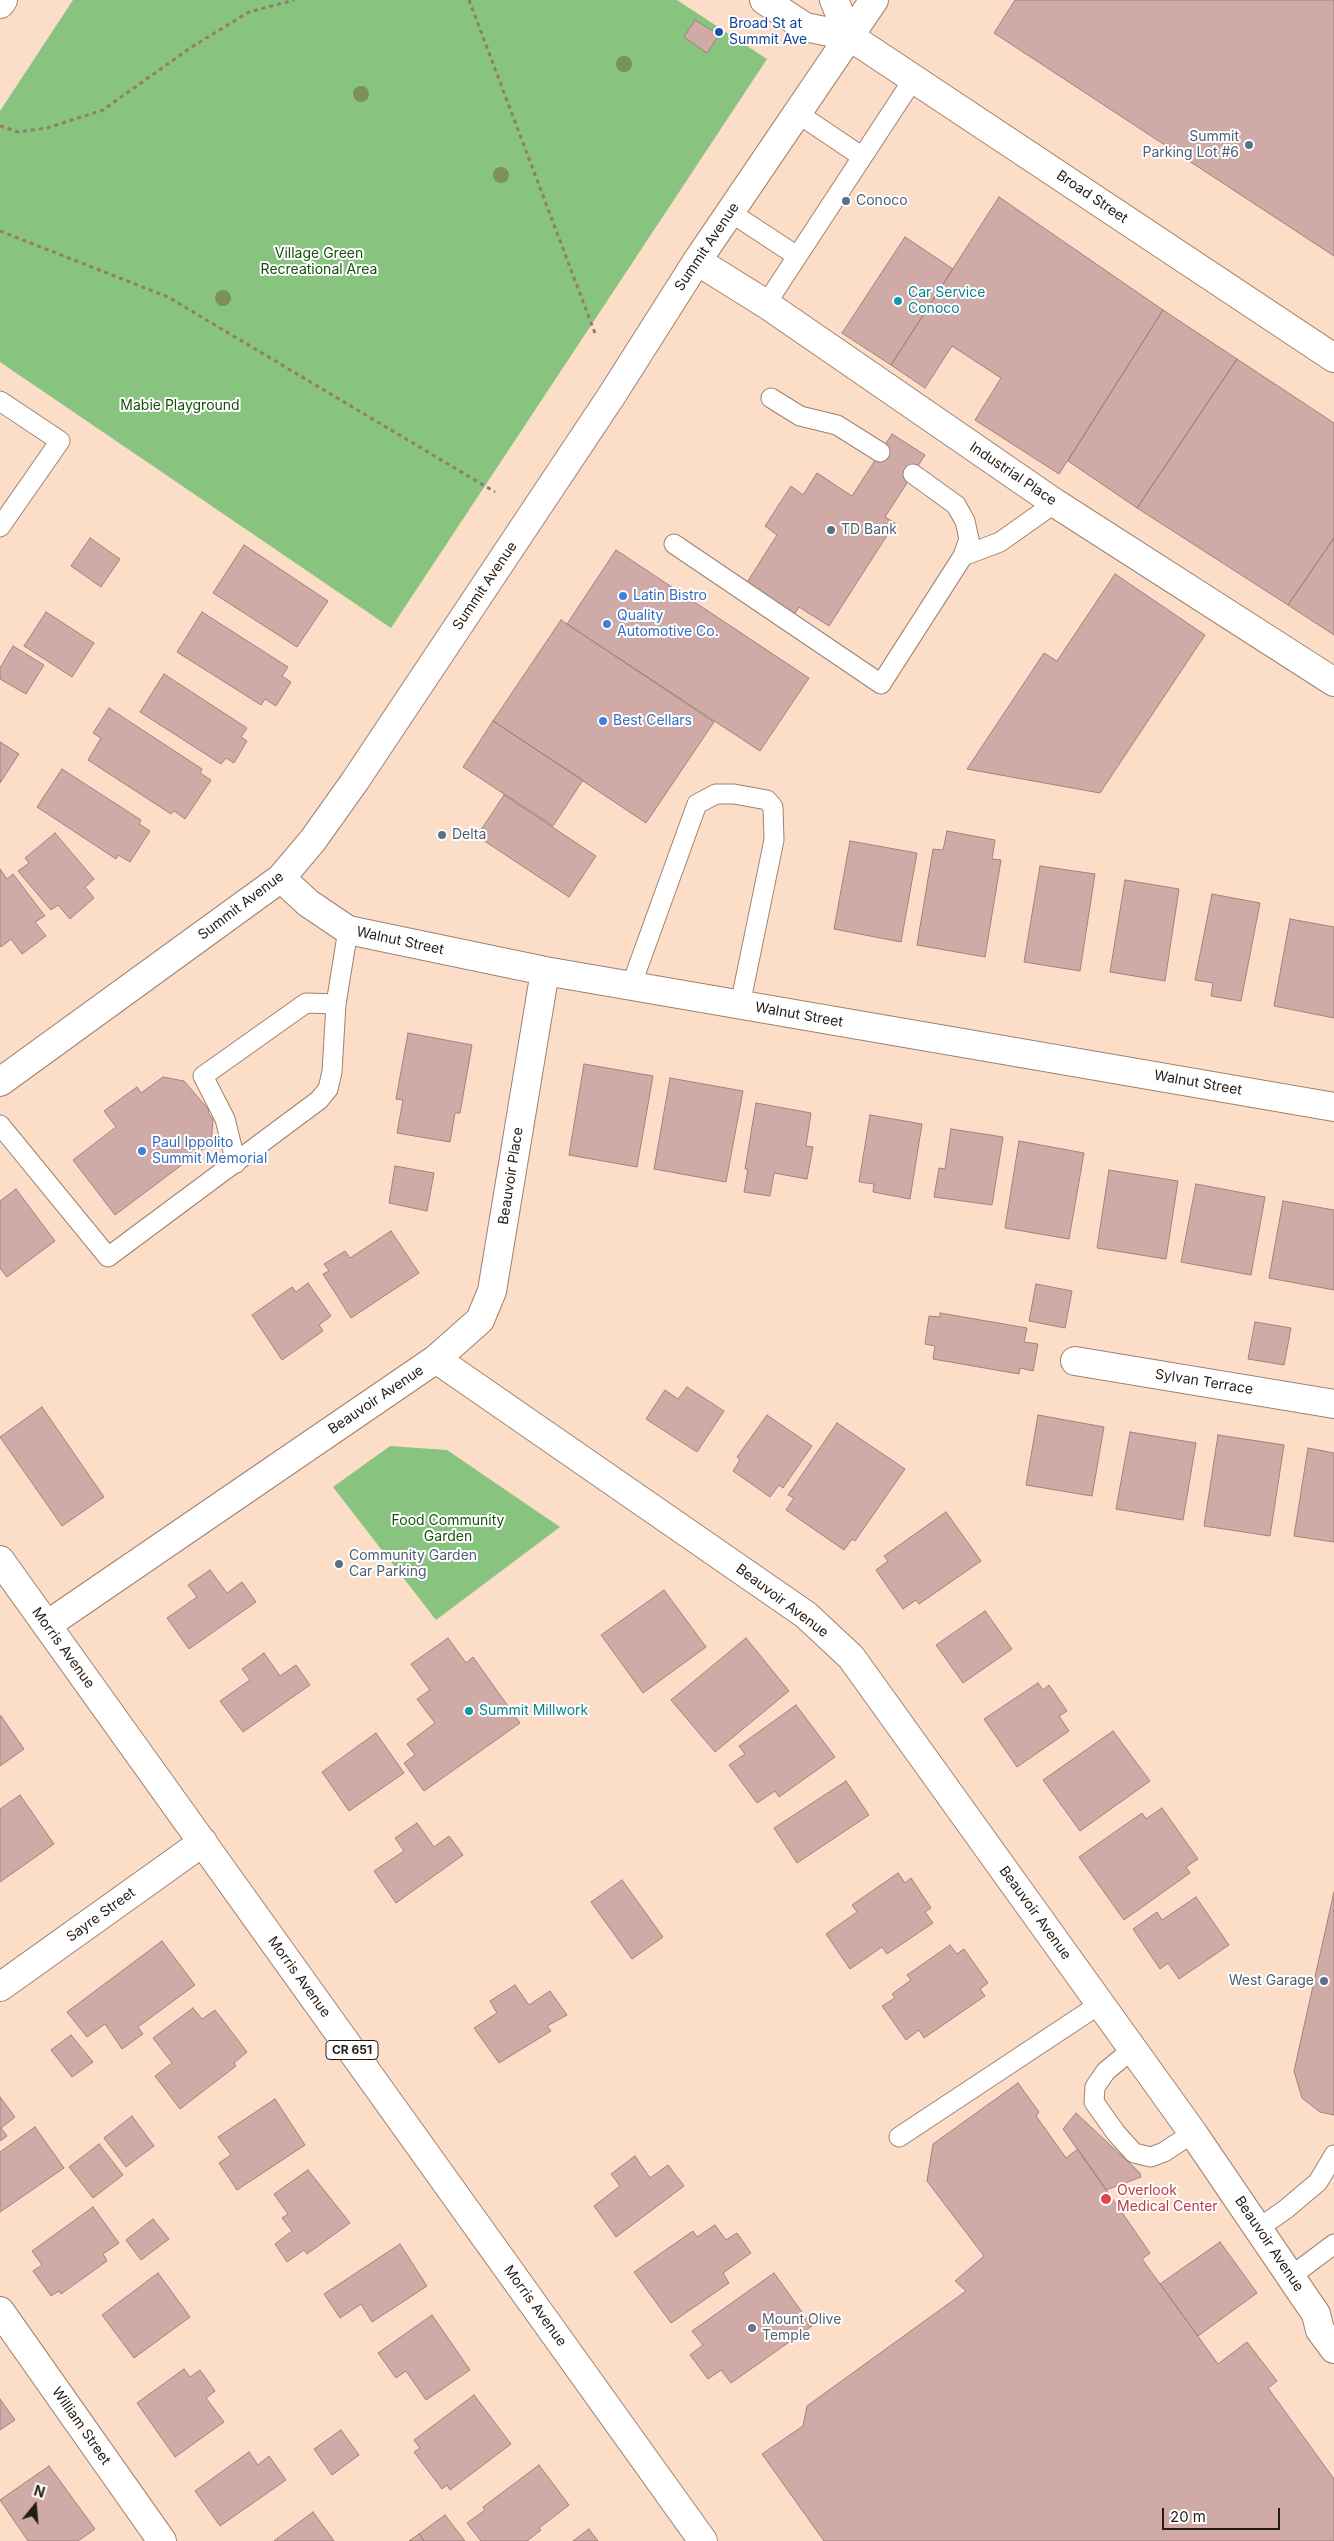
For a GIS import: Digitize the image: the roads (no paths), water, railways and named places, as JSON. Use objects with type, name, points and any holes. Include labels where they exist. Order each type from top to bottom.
[{"type":"street","points":[[0,4],[3,0]]},
{"type":"street","name":"Broad Street","points":[[764,0],[805,27],[849,36],[1334,358]]},
{"type":"street","points":[[834,0],[849,36]]},
{"type":"street","name":"Summit Avenue","points":[[0,1082],[281,878],[314,840],[612,395],[696,261],[874,0]]},
{"type":"street","name":"Industrial Place","points":[[696,261],[766,304],[1055,503],[1334,682]]},
{"type":"street","name":"Walnut Street","points":[[281,878],[308,903],[348,930],[545,971],[1334,1106]]},
{"type":"street","name":"Beauvoir Place","points":[[436,1359],[480,1320],[492,1291],[545,971]]},
{"type":"street","name":"Beauvoir Avenue","points":[[47,1625],[436,1359],[806,1615],[851,1657],[1193,2133],[1290,2276],[1325,2317],[1320,2330],[1334,2349]]},
{"type":"street","name":"Sylvan Terrace","points":[[1075,1361],[1334,1404]]},
{"type":"street","name":"Morris Avenue","points":[[0,1560],[703,2541]]},
{"type":"street","name":"Sayre Street","points":[[0,1987],[203,1842]]},
{"type":"street","name":"William Street","points":[[0,2310],[162,2541]]},
{"type":"lane","points":[[766,304],[861,156],[914,78]]},
{"type":"lane","points":[[796,113],[861,156]]},
{"type":"lane","points":[[730,212],[797,256]]},
{"type":"lane","points":[[771,398],[800,416],[837,425],[880,452]]},
{"type":"lane","points":[[0,401],[60,441],[0,527]]},
{"type":"lane","points":[[674,544],[881,684],[963,556],[969,539],[965,521],[956,505],[913,474]]},
{"type":"lane","points":[[963,556],[1000,542],[1055,503]]},
{"type":"lane","points":[[631,986],[697,804],[716,794],[734,794],[767,800],[773,807],[774,840],[740,1005]]},
{"type":"lane","points":[[0,1125],[108,1258],[319,1100],[328,1089],[332,1072],[336,1004],[348,930]]},
{"type":"lane","points":[[236,1163],[225,1119],[203,1076],[306,1003],[336,1004]]},
{"type":"lane","points":[[899,2137],[1100,2004]]},
{"type":"lane","points":[[1133,2049],[1106,2071],[1095,2087],[1094,2102],[1116,2134],[1134,2153],[1151,2157],[1164,2152],[1193,2133]]},
{"type":"lane","points":[[1259,2228],[1286,2209],[1318,2182],[1334,2155]]},
{"type":"lane","points":[[1290,2276],[1334,2244]]},
{"type":"place","name":"Broad St at Summit Ave","points":[[719,32]]},
{"type":"place","name":"Summit Parking Lot #6","points":[[1249,145]]},
{"type":"place","name":"Conoco","points":[[846,201]]},
{"type":"place","name":"Car Service Conoco","points":[[898,301]]},
{"type":"place","name":"TD Bank","points":[[831,530]]},
{"type":"place","name":"Latin Bistro","points":[[623,596]]},
{"type":"place","name":"Quality Automotive Co.","points":[[607,624]]},
{"type":"place","name":"Best Cellars","points":[[603,721]]},
{"type":"place","name":"Delta","points":[[442,835]]},
{"type":"place","name":"Paul Ippolito Summit Memorial","points":[[142,1151]]},
{"type":"place","name":"Community Garden Car Parking","points":[[339,1564]]},
{"type":"place","name":"Summit Millwork","points":[[469,1711]]},
{"type":"place","name":"West Garage","points":[[1324,1981]]},
{"type":"place","name":"Overlook Medical Center","points":[[1106,2199]]},
{"type":"place","name":"Mount Olive Temple","points":[[752,2328]]},
{"type":"park label","name":"Village Green Recreational Area","points":[[319,262]]},
{"type":"park label","name":"Mabie Playground","points":[[180,406]]},
{"type":"park label","name":"Food Community Garden","points":[[448,1529]]}]
